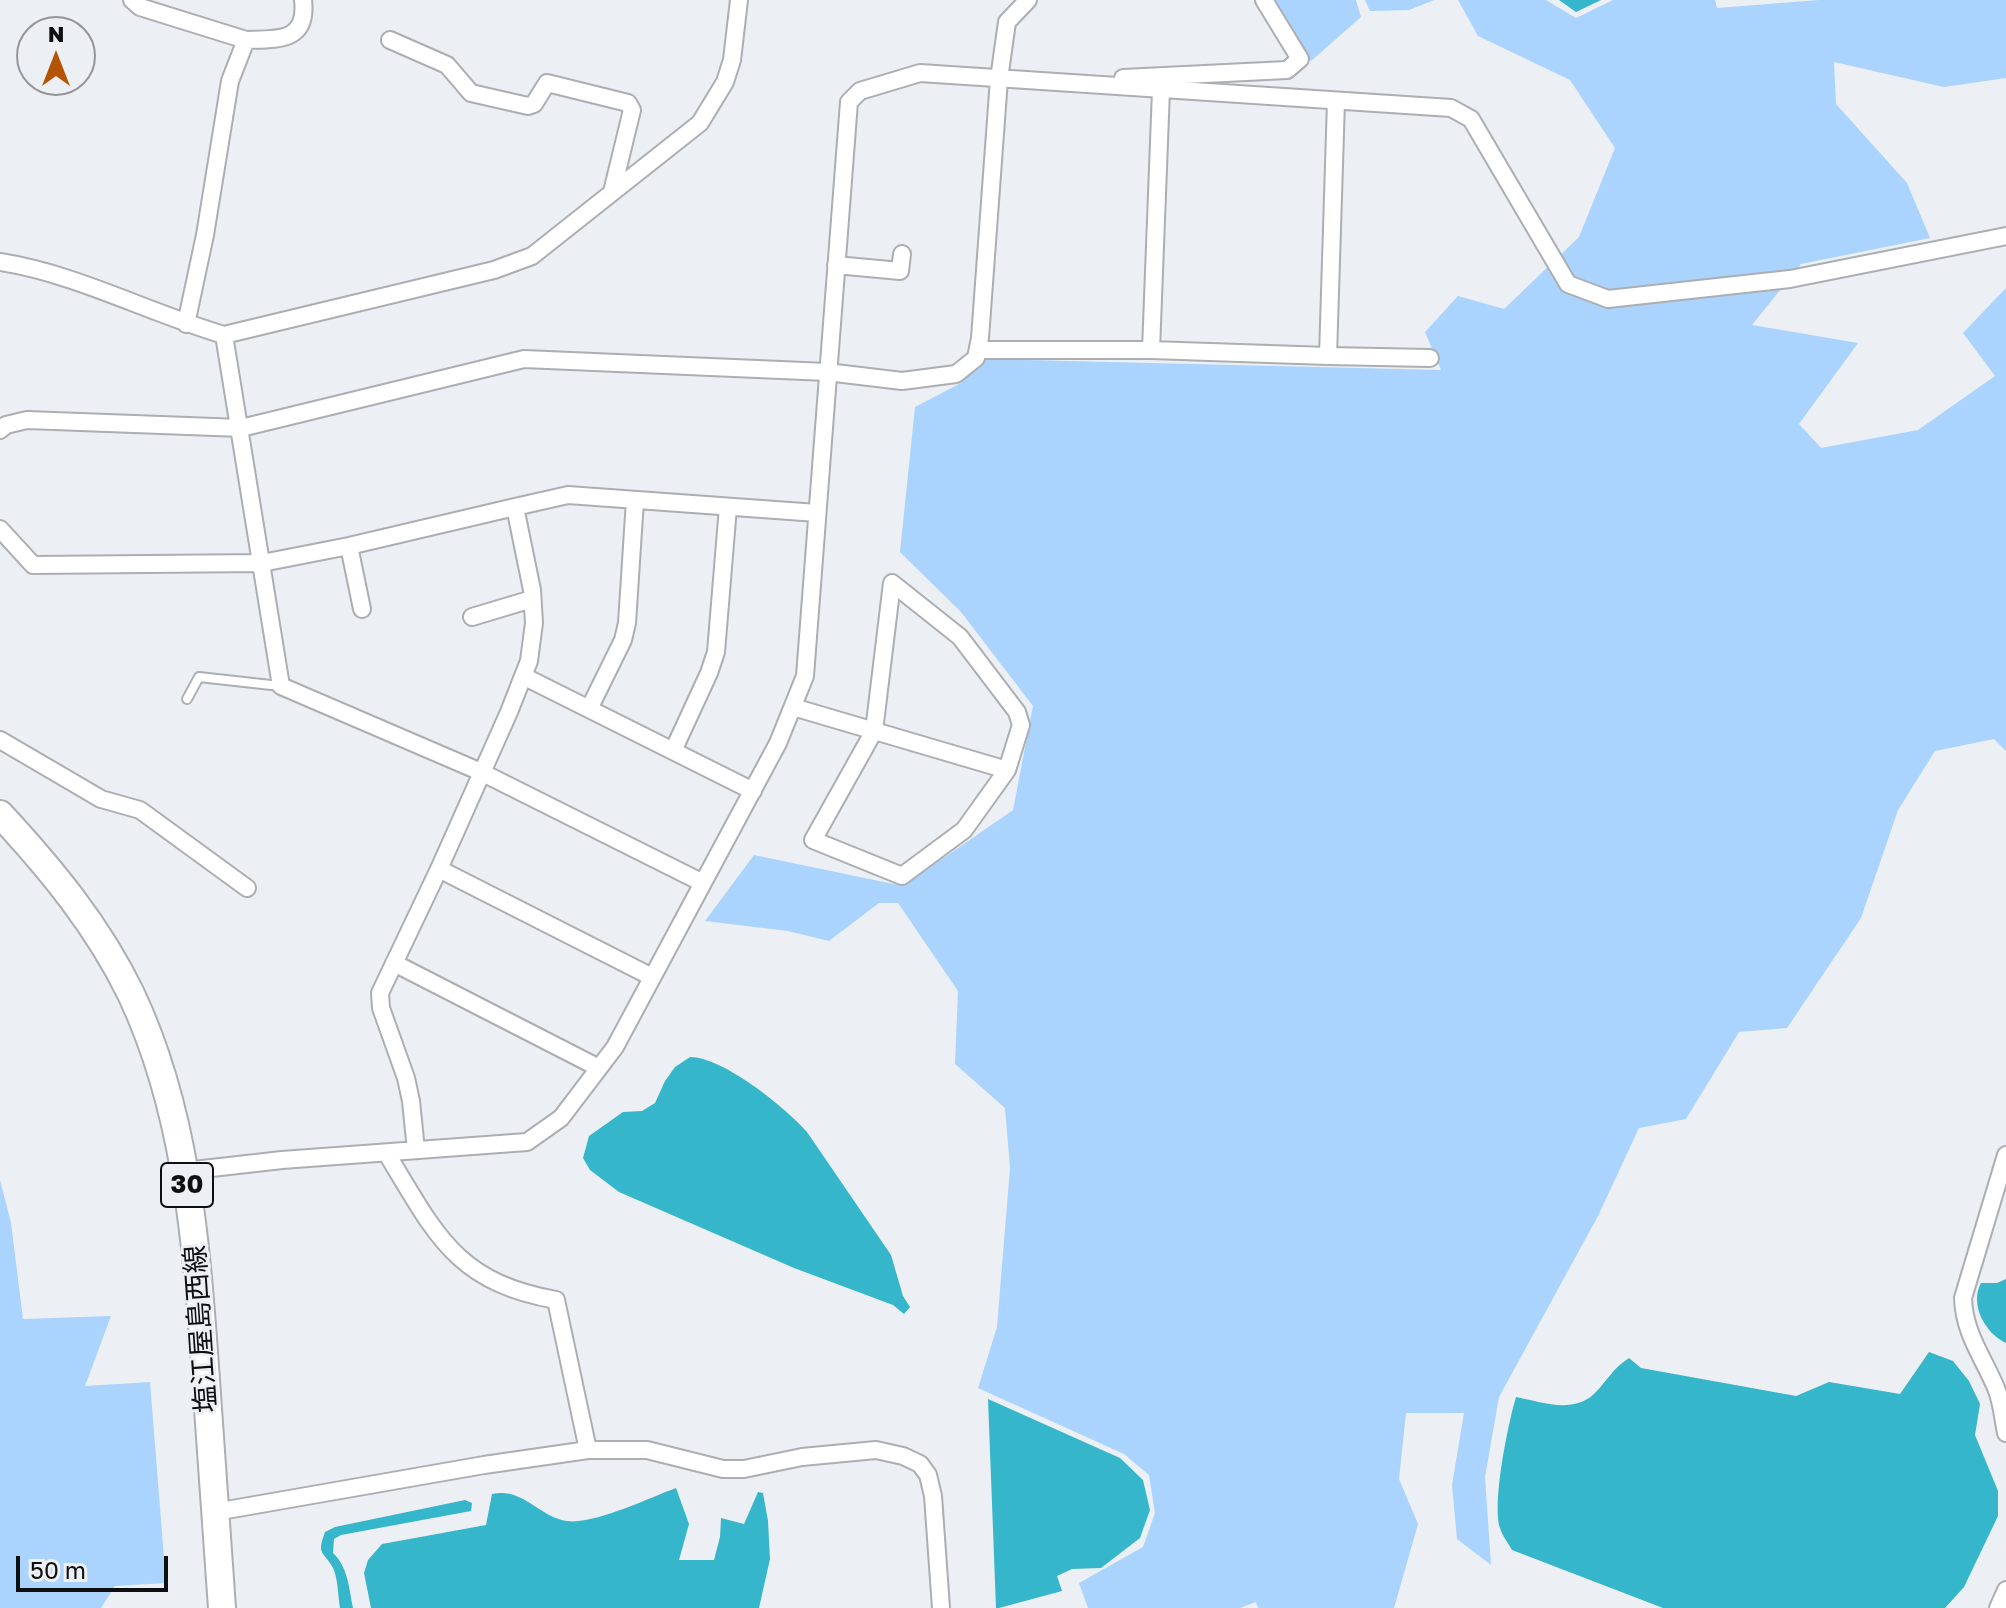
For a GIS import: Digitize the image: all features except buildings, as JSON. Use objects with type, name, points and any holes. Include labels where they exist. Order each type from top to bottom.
[{"type":"main road","name":"塩江屋島西線","points":[[0,814],[68,891],[93,926],[118,969],[149,1037],[167,1091],[185,1171],[195,1242],[222,1608]]},
{"type":"street","points":[[132,0],[140,7],[246,40],[285,39],[305,16],[303,0]]},
{"type":"street","points":[[0,262],[52,274],[224,335],[494,270],[532,256],[700,123],[714,103],[732,60],[739,0]]},
{"type":"street","points":[[0,430],[6,425],[27,420],[241,428],[524,359],[827,372],[902,381],[956,374],[976,358],[978,350],[999,79],[1007,22],[1028,0]]},
{"type":"street","points":[[1045,82],[1287,70],[1300,59],[1264,0]]},
{"type":"street","points":[[186,324],[205,235],[230,81],[246,40]]},
{"type":"street","points":[[390,40],[447,65],[471,93],[528,106],[534,104],[547,83],[628,103],[632,110],[612,192]]},
{"type":"street","points":[[185,1171],[282,1160],[527,1142],[561,1118],[615,1047],[778,743],[805,676],[849,102],[860,91],[920,73],[1460,111],[1471,119],[1568,284],[1608,299],[1790,279],[2006,236]]},
{"type":"street","points":[[1151,350],[1161,90]]},
{"type":"street","points":[[1328,356],[1336,101]]},
{"type":"street","points":[[836,265],[900,271],[902,254]]},
{"type":"street","points":[[224,335],[281,686],[481,772],[703,883]]},
{"type":"street","points":[[978,350],[1151,350],[1430,358]]},
{"type":"street","points":[[0,529],[33,565],[262,563],[568,495],[817,513]]},
{"type":"street","points":[[589,709],[623,640],[627,623],[635,500]]},
{"type":"street","points":[[416,1150],[406,1078],[381,1008],[380,993],[439,869],[529,661],[534,623],[532,599],[515,507]]},
{"type":"street","points":[[673,751],[716,652],[728,507]]},
{"type":"street","points":[[349,546],[362,609]]},
{"type":"street","points":[[892,583],[960,637],[1017,712],[1021,725],[1007,770],[964,830],[902,876],[813,840],[874,731],[892,583]]},
{"type":"street","points":[[472,617],[532,599]]},
{"type":"street","points":[[523,676],[753,791]]},
{"type":"street","points":[[793,707],[1007,770]]},
{"type":"street","points":[[0,740],[101,799],[140,810],[247,888]]},
{"type":"street","points":[[439,869],[652,977]]},
{"type":"street","points":[[394,963],[599,1068]]},
{"type":"street","points":[[387,1154],[449,1250],[480,1274],[502,1286],[556,1300],[588,1450]]},
{"type":"street","points":[[2006,1155],[1963,1298],[1964,1319],[1974,1346],[1998,1391],[2006,1433]]},
{"type":"street","points":[[215,1512],[588,1450],[647,1450],[723,1469],[744,1469],[802,1457],[876,1450],[903,1456],[920,1464],[928,1475],[933,1496],[941,1608]]},
{"type":"lane","points":[[187,699],[199,677],[281,686]]},
{"type":"shaded area","points":[[1272,0],[1356,0],[1361,17],[1311,61]]},
{"type":"shaded area","points":[[1365,0],[1434,0],[1409,10],[1370,11]]},
{"type":"shaded area","points":[[1458,0],[1546,0],[1576,18],[1613,0],[1715,0],[1717,8],[1819,0],[2006,0],[2006,78],[1944,87],[1834,62],[1836,104],[1907,183],[1930,238],[1801,264],[1752,325],[1858,343],[1799,424],[1821,448],[1918,430],[1995,376],[1963,333],[2006,288],[2006,751],[1994,739],[1935,751],[1898,810],[1861,918],[1787,1028],[1739,1032],[1686,1119],[1639,1128],[1598,1216],[1499,1397],[1485,1477],[1491,1565],[1457,1539],[1452,1485],[1464,1413],[1406,1413],[1399,1479],[1418,1524],[1394,1608],[1258,1608],[1256,1602],[1240,1608],[1088,1608],[1079,1583],[1143,1547],[1155,1513],[1149,1475],[1124,1454],[978,1388],[997,1327],[1010,1168],[1005,1108],[955,1064],[958,991],[898,903],[879,903],[829,941],[788,931],[705,921],[754,855],[903,886],[1013,810],[1033,706],[961,612],[900,552],[915,407],[961,383],[985,359],[1441,370],[1425,332],[1458,296],[1504,309],[1579,237],[1615,148],[1570,80],[1478,36]]},
{"type":"shaded area","points":[[1559,0],[1601,0],[1576,12]]},
{"type":"shaded area","points":[[690,1057],[704,1059],[736,1074],[769,1097],[807,1132],[891,1255],[903,1296],[910,1307],[904,1314],[893,1305],[794,1268],[619,1192],[590,1170],[583,1158],[589,1136],[623,1112],[642,1111],[655,1103],[675,1067]]},
{"type":"shaded area","points":[[0,1180],[11,1223],[23,1319],[111,1316],[85,1386],[150,1382],[166,1583],[115,1586],[101,1608],[0,1608]]},
{"type":"shaded area","points":[[2006,1279],[2006,1343],[1986,1326],[1977,1300],[1981,1283],[1997,1283]]},
{"type":"shaded area","points":[[1929,1352],[1953,1361],[1969,1381],[1980,1404],[1975,1435],[1998,1491],[1998,1516],[1964,1587],[1945,1608],[1663,1608],[1512,1550],[1501,1531],[1499,1482],[1516,1397],[1546,1404],[1576,1404],[1594,1394],[1629,1358],[1641,1368],[1796,1396],[1829,1382],[1900,1394]]},
{"type":"shaded area","points":[[988,1399],[1120,1458],[1143,1480],[1150,1510],[1140,1538],[1101,1568],[1072,1569],[1057,1576],[1062,1591],[999,1608],[996,1608]]},
{"type":"shaded area","points":[[676,1488],[689,1524],[679,1560],[714,1560],[721,1518],[744,1524],[758,1492],[763,1493],[770,1559],[759,1608],[371,1608],[364,1573],[368,1560],[382,1544],[486,1525],[492,1494],[513,1495],[557,1518],[578,1521],[606,1515]]},
{"type":"shaded area","points":[[465,1500],[472,1503],[471,1511],[341,1535],[334,1539],[333,1553],[345,1571],[353,1608],[340,1608],[335,1572],[321,1549],[325,1532],[335,1527]]}]
